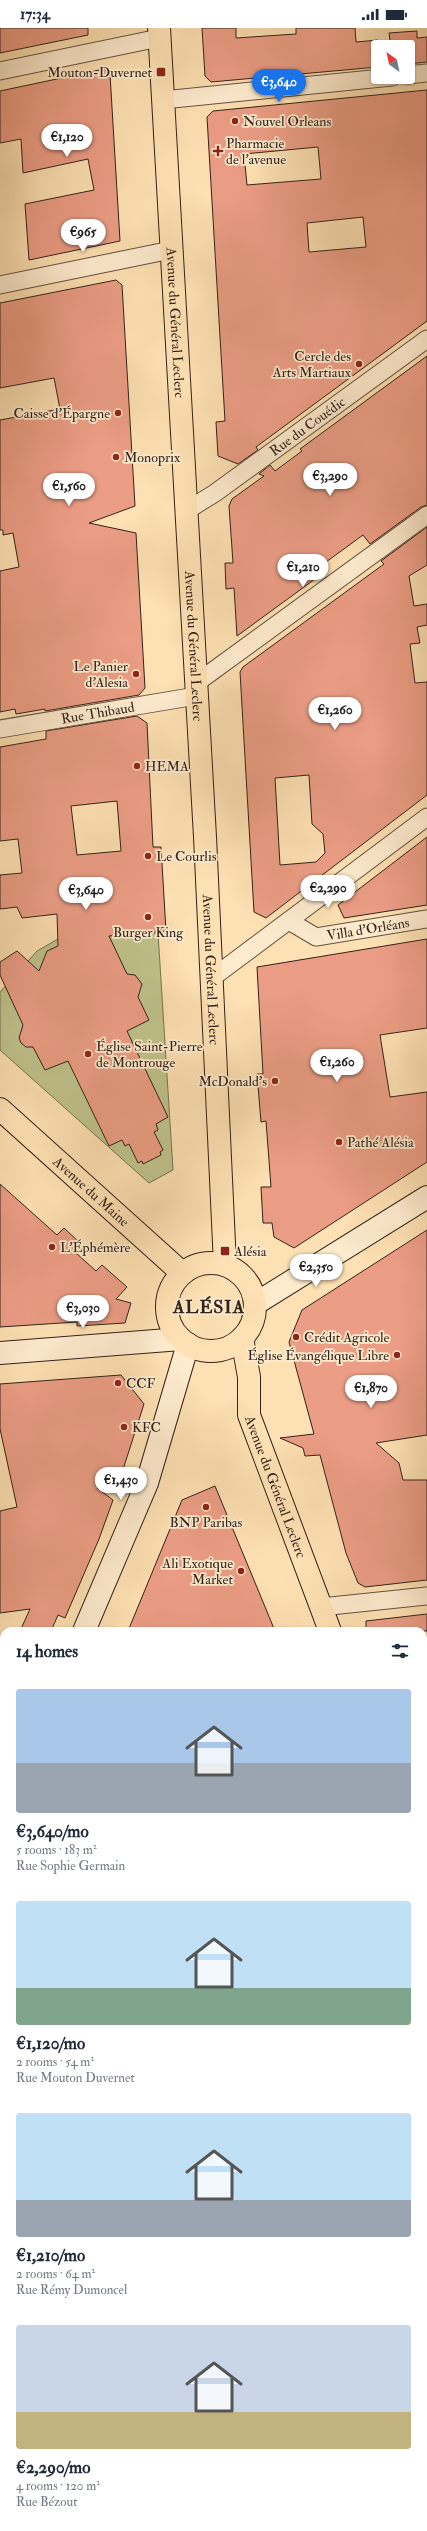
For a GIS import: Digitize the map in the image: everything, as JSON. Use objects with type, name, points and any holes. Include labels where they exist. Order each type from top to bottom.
[{"type":"main road","name":"Avenue du Général Leclerc","points":[[159,33],[212,978],[225,1265]]},
{"type":"main road","name":"Avenue du Maine","points":[[0,1109],[182,1273]]},
{"type":"main road","points":[[255,1304],[427,1197]]},
{"type":"main road","points":[[207,1263],[225,1265],[244,1276],[252,1289],[255,1304],[253,1321],[242,1338],[222,1349],[208,1351],[185,1341],[171,1324],[167,1306],[171,1288],[182,1273],[207,1263]]},
{"type":"main road","name":"Avenue du Général Leclerc","points":[[242,1338],[249,1377],[249,1415],[328,1627]]},
{"type":"main road","points":[[0,1353],[185,1341]]},
{"type":"main road","points":[[86,1627],[147,1482],[185,1341]]},
{"type":"street","points":[[0,71],[159,33]]},
{"type":"street","points":[[415,75],[427,74]]},
{"type":"street","points":[[163,100],[371,79]]},
{"type":"street","points":[[0,285],[171,250]]},
{"type":"street","name":"Rue du Couédic","points":[[186,511],[222,488],[427,339]]},
{"type":"street","points":[[196,690],[427,515]]},
{"type":"street","name":"Rue Thibaud","points":[[0,729],[196,690]]},
{"type":"street","points":[[212,978],[427,817]]},
{"type":"street","name":"Villa d'Orléans","points":[[289,921],[316,937],[427,918]]},
{"type":"street","points":[[321,1607],[427,1596]]},
{"type":"green space","name":"Église Saint-Pierre de Montrouge","points":[[158,933],[173,1170],[149,1183],[0,1050],[0,992],[37,951],[58,939]]},
{"type":"building","points":[[0,28],[88,28],[88,35],[0,53]]},
{"type":"building","points":[[202,28],[236,28],[236,38],[296,34],[296,28],[355,28],[356,42],[371,41],[371,68],[211,82],[205,76]]},
{"type":"building","points":[[417,31],[417,38],[427,37],[427,62],[415,63],[415,40],[390,40],[389,33]]},
{"type":"building","points":[[104,69],[110,74],[120,241],[29,260],[25,204],[94,190],[88,159],[23,173],[21,139],[0,143],[0,91]]},
{"type":"building","points":[[427,90],[427,321],[256,447],[258,450],[238,464],[218,456],[216,422],[225,421],[207,117],[213,111]],"holes":[[[318,147],[321,179],[247,185],[244,154]],[[363,217],[366,247],[309,252],[307,223]]]},
{"type":"building","points":[[116,280],[122,285],[135,506],[89,523],[136,533],[145,688],[139,695],[45,711],[45,709],[16,714],[15,709],[0,712],[0,571],[19,567],[13,533],[3,535],[3,530],[0,530],[0,420],[60,409],[54,378],[0,388],[0,303]]},
{"type":"building","points":[[427,356],[427,505],[421,507],[370,544],[363,535],[311,573],[315,579],[237,636],[234,588],[226,589],[225,563],[233,563],[229,506],[232,499],[264,476],[259,474],[270,465],[275,471],[302,451],[300,449]]},
{"type":"building","points":[[427,527],[427,565],[409,576],[414,606],[427,604],[427,625],[417,627],[420,643],[410,644],[415,683],[427,682],[427,795],[266,918],[254,912],[240,672],[243,667],[384,564],[381,561]],"holes":[[[309,775],[312,824],[323,834],[325,853],[316,862],[280,865],[275,778]]]},
{"type":"building","points":[[137,716],[147,723],[153,847],[161,847],[166,931],[109,936],[127,974],[135,975],[142,984],[138,997],[149,1020],[127,1031],[168,1117],[156,1124],[158,1130],[154,1132],[163,1150],[160,1152],[161,1155],[143,1164],[142,1161],[138,1163],[129,1144],[125,1146],[122,1140],[109,1146],[68,1061],[45,1070],[33,1047],[26,1047],[21,1043],[19,1038],[23,1025],[0,975],[0,962],[17,951],[39,971],[47,951],[58,946],[57,914],[22,918],[17,907],[0,909],[0,875],[22,873],[18,839],[0,841],[0,747],[46,739],[46,731]],"holes":[[[117,801],[121,851],[77,855],[71,806]]]},
{"type":"building","points":[[427,837],[427,905],[344,918],[338,905]]},
{"type":"building","points":[[427,939],[427,1028],[380,1035],[390,1097],[427,1092],[427,1162],[294,1248],[274,1237],[272,1223],[263,1223],[261,1187],[271,1187],[266,1121],[261,1122],[257,1074],[263,1074],[257,967]]},
{"type":"building","points":[[0,1184],[57,1235],[64,1228],[81,1244],[75,1252],[96,1271],[102,1265],[127,1287],[116,1299],[131,1303],[125,1323],[77,1326],[77,1322],[0,1327]]},
{"type":"building","points":[[427,1230],[427,1435],[376,1443],[399,1463],[403,1480],[427,1480],[427,1580],[365,1587],[358,1583],[346,1553],[320,1455],[305,1456],[303,1448],[280,1438],[314,1434],[289,1342],[302,1310]]},
{"type":"building","points":[[121,1375],[144,1404],[119,1482],[97,1488],[113,1500],[99,1539],[65,1618],[58,1615],[53,1627],[22,1627],[30,1609],[0,1613],[0,1511],[17,1507],[0,1429],[0,1384]]},
{"type":"building","points":[[215,1486],[273,1627],[130,1627],[182,1500]]},
{"type":"building","points":[[427,1614],[427,1627],[366,1627],[366,1621]]},
{"type":"place","name":"Mouton-Duvernet","points":[[161,72]]},
{"type":"place","name":"Nouvel Orleans","points":[[235,121]]},
{"type":"place","name":"Pharmacie de l'avenue","points":[[218,151]]},
{"type":"place","name":"Cercle des Arts Martiaux","points":[[359,364]]},
{"type":"place","name":"Caisse d'Épargne","points":[[118,413]]},
{"type":"place","name":"Monoprix","points":[[116,457]]},
{"type":"place","name":"Le Panier d'Alesia","points":[[136,674]]},
{"type":"place","name":"HEMA","points":[[137,766]]},
{"type":"place","name":"Le Courlis","points":[[148,856]]},
{"type":"place","name":"Burger King","points":[[148,917]]},
{"type":"place","name":"Église Saint-Pierre de Montrouge","points":[[88,1054]]},
{"type":"place","name":"McDonald's","points":[[275,1081]]},
{"type":"place","name":"Pathé Alésia","points":[[339,1142]]},
{"type":"place","name":"L'Éphémère","points":[[52,1247]]},
{"type":"place","name":"Alésia","points":[[225,1251]]},
{"type":"place","name":"Crédit Agricole","points":[[296,1337]]},
{"type":"place","name":"Église Évangélique Libre","points":[[397,1355]]},
{"type":"place","name":"CCF","points":[[118,1383]]},
{"type":"place","name":"KFC","points":[[124,1427]]},
{"type":"place","name":"BNP Paribas","points":[[206,1507]]},
{"type":"place","name":"Ali Exotique Market","points":[[241,1571]]},
{"type":"district","name":"ALÉSIA","points":[[209,1307]]}]
